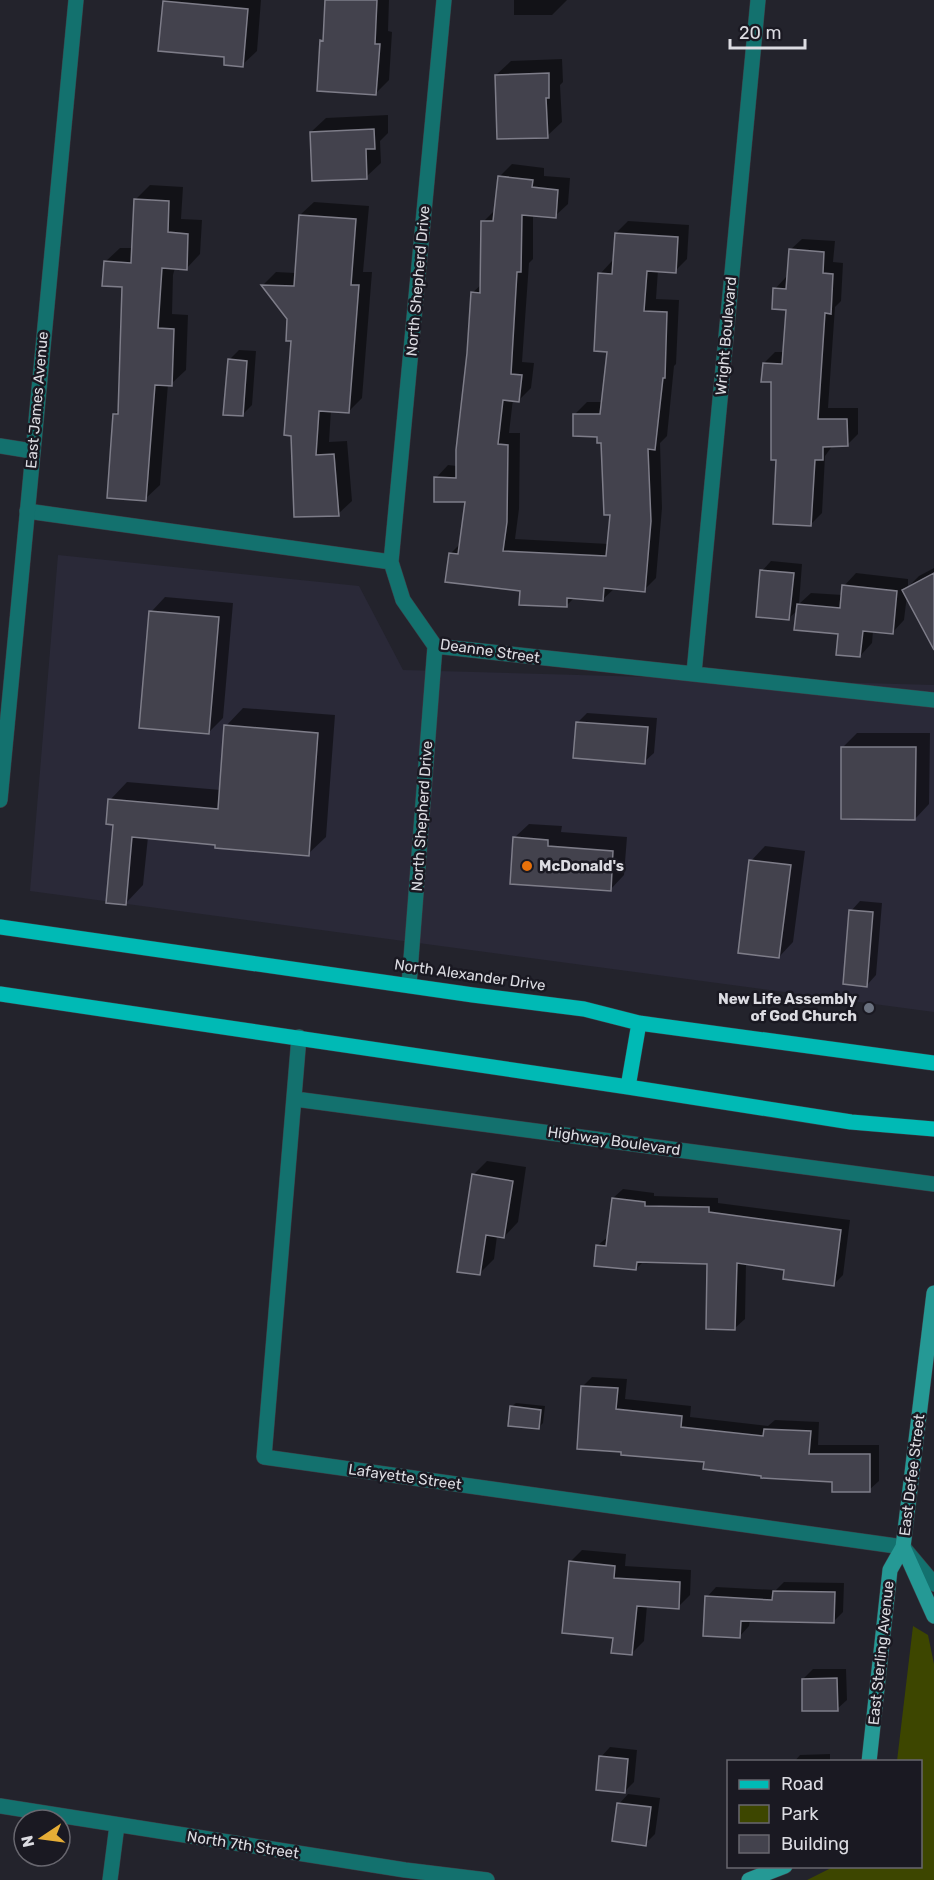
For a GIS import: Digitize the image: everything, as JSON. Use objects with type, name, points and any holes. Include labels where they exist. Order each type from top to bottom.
[{"type":"main road","name":"North Alexander Drive","points":[[0,927],[584,1009],[639,1023],[934,1063]]},
{"type":"main road","points":[[0,994],[299,1037],[852,1122],[934,1129]]},
{"type":"main road","points":[[628,1087],[639,1023]]},
{"type":"main road","name":"East Defee Street","points":[[934,1293],[903,1547],[934,1616]]},
{"type":"main road","name":"East Sterling Avenue","points":[[869,1760],[890,1570],[903,1547]]},
{"type":"main road","points":[[748,1880],[780,1868]]},
{"type":"street","name":"East James Avenue","points":[[0,800],[76,0]]},
{"type":"street","name":"North Shepherd Drive","points":[[391,562],[444,0]]},
{"type":"street","name":"Wright Boulevard","points":[[694,673],[758,0]]},
{"type":"street","points":[[0,446],[32,451]]},
{"type":"street","points":[[27,511],[391,562]]},
{"type":"street","name":"Deanne Street","points":[[391,562],[403,600],[435,646],[934,700]]},
{"type":"street","name":"North Shepherd Drive","points":[[409,985],[435,646]]},
{"type":"street","points":[[295,1099],[299,1037]]},
{"type":"street","name":"Highway Boulevard","points":[[295,1099],[934,1184]]},
{"type":"street","name":"Lafayette Street","points":[[295,1099],[264,1457],[903,1547]]},
{"type":"street","points":[[903,1547],[934,1584]]},
{"type":"street","name":"North 7th Street","points":[[0,1806],[405,1875],[487,1880]]},
{"type":"street","points":[[110,1880],[117,1825]]},
{"type":"shaded area","points":[[58,555],[359,586],[403,670],[934,685],[934,1012],[30,891]]},
{"type":"green space","points":[[913,1626],[928,1635],[934,1664],[934,1880],[807,1880],[831,1868],[922,1868],[922,1760],[897,1760]]},
{"type":"building","points":[[325,0],[377,0],[375,44],[380,44],[376,95],[317,91]]},
{"type":"building","points":[[163,1],[248,9],[243,67],[224,65],[224,57],[158,51]]},
{"type":"building","points":[[549,73],[549,98],[546,98],[548,138],[497,139],[495,75]]},
{"type":"building","points":[[374,129],[375,149],[366,149],[367,179],[312,181],[310,132]]},
{"type":"building","points":[[498,176],[533,180],[532,187],[558,190],[556,218],[522,215],[521,272],[517,272],[511,374],[522,375],[519,402],[503,400],[498,444],[508,445],[507,522],[503,551],[606,556],[610,515],[604,515],[601,443],[597,443],[597,437],[573,436],[573,414],[600,414],[607,352],[594,351],[598,273],[612,274],[615,233],[678,237],[676,273],[647,271],[644,311],[667,312],[665,378],[663,378],[655,450],[648,449],[651,521],[645,592],[604,588],[603,601],[567,598],[567,607],[519,605],[520,591],[445,582],[449,553],[458,554],[465,502],[434,502],[434,477],[456,478],[456,450],[471,292],[480,293],[481,221],[493,221]]},
{"type":"building","points":[[134,199],[169,201],[168,232],[188,234],[187,270],[162,268],[158,328],[174,329],[172,386],[155,385],[146,501],[107,498],[113,414],[118,414],[122,287],[102,286],[104,261],[131,263]]},
{"type":"building","points":[[299,215],[356,219],[351,285],[359,285],[349,413],[319,411],[316,455],[334,454],[339,516],[294,517],[291,436],[284,435],[291,341],[286,341],[287,319],[261,285],[294,286]]},
{"type":"building","points":[[789,249],[824,252],[823,273],[833,274],[831,314],[825,313],[818,419],[847,419],[848,446],[823,447],[823,460],[815,460],[811,526],[773,524],[776,460],[771,460],[771,382],[761,382],[763,363],[782,364],[786,310],[772,309],[773,288],[786,289]]},
{"type":"building","points":[[228,359],[247,361],[243,416],[223,415]]},
{"type":"building","points":[[760,570],[794,573],[789,620],[756,617]]},
{"type":"building","points":[[934,573],[934,650],[902,590]]},
{"type":"building","points":[[842,585],[897,591],[893,634],[863,631],[860,657],[836,655],[838,634],[794,630],[797,604],[840,608]]},
{"type":"building","points":[[149,611],[219,617],[209,734],[139,728]]},
{"type":"building","points":[[576,722],[648,727],[645,764],[573,758]]},
{"type":"building","points":[[224,725],[318,733],[309,856],[215,848],[215,845],[132,837],[126,905],[106,903],[113,825],[106,824],[108,799],[218,809]]},
{"type":"building","points":[[841,747],[916,747],[915,820],[841,819]]},
{"type":"building","points":[[513,837],[548,840],[548,846],[613,851],[611,891],[510,884]]},
{"type":"building","points":[[749,860],[791,865],[779,958],[738,953]]},
{"type":"building","points":[[849,910],[873,912],[867,987],[843,984]]},
{"type":"building","points":[[472,1174],[513,1181],[504,1238],[486,1235],[480,1275],[457,1272]]},
{"type":"building","points":[[612,1198],[645,1202],[645,1206],[709,1207],[709,1212],[841,1230],[834,1286],[783,1279],[784,1270],[737,1263],[735,1330],[706,1329],[707,1264],[637,1262],[636,1270],[594,1266],[596,1245],[606,1246]]},
{"type":"building","points":[[581,1386],[618,1388],[616,1409],[682,1416],[681,1427],[763,1436],[764,1429],[811,1431],[809,1454],[870,1454],[870,1492],[832,1492],[832,1482],[761,1478],[761,1476],[703,1469],[704,1462],[577,1449]]},
{"type":"building","points":[[510,1406],[541,1410],[539,1429],[508,1426]]},
{"type":"building","points":[[569,1561],[615,1566],[614,1578],[680,1582],[679,1609],[637,1606],[632,1655],[611,1653],[613,1638],[562,1633]]},
{"type":"building","points":[[773,1591],[835,1592],[834,1623],[741,1621],[740,1638],[703,1636],[705,1596],[772,1600]]},
{"type":"building","points":[[837,1678],[838,1711],[802,1711],[802,1679]]},
{"type":"building","points":[[599,1756],[628,1759],[625,1793],[596,1790]]},
{"type":"building","points":[[617,1803],[651,1807],[646,1846],[612,1841]]},
{"type":"place","name":"McDonald's","points":[[527,866]]},
{"type":"place","name":"New Life Assembly of God Church","points":[[869,1008]]}]
